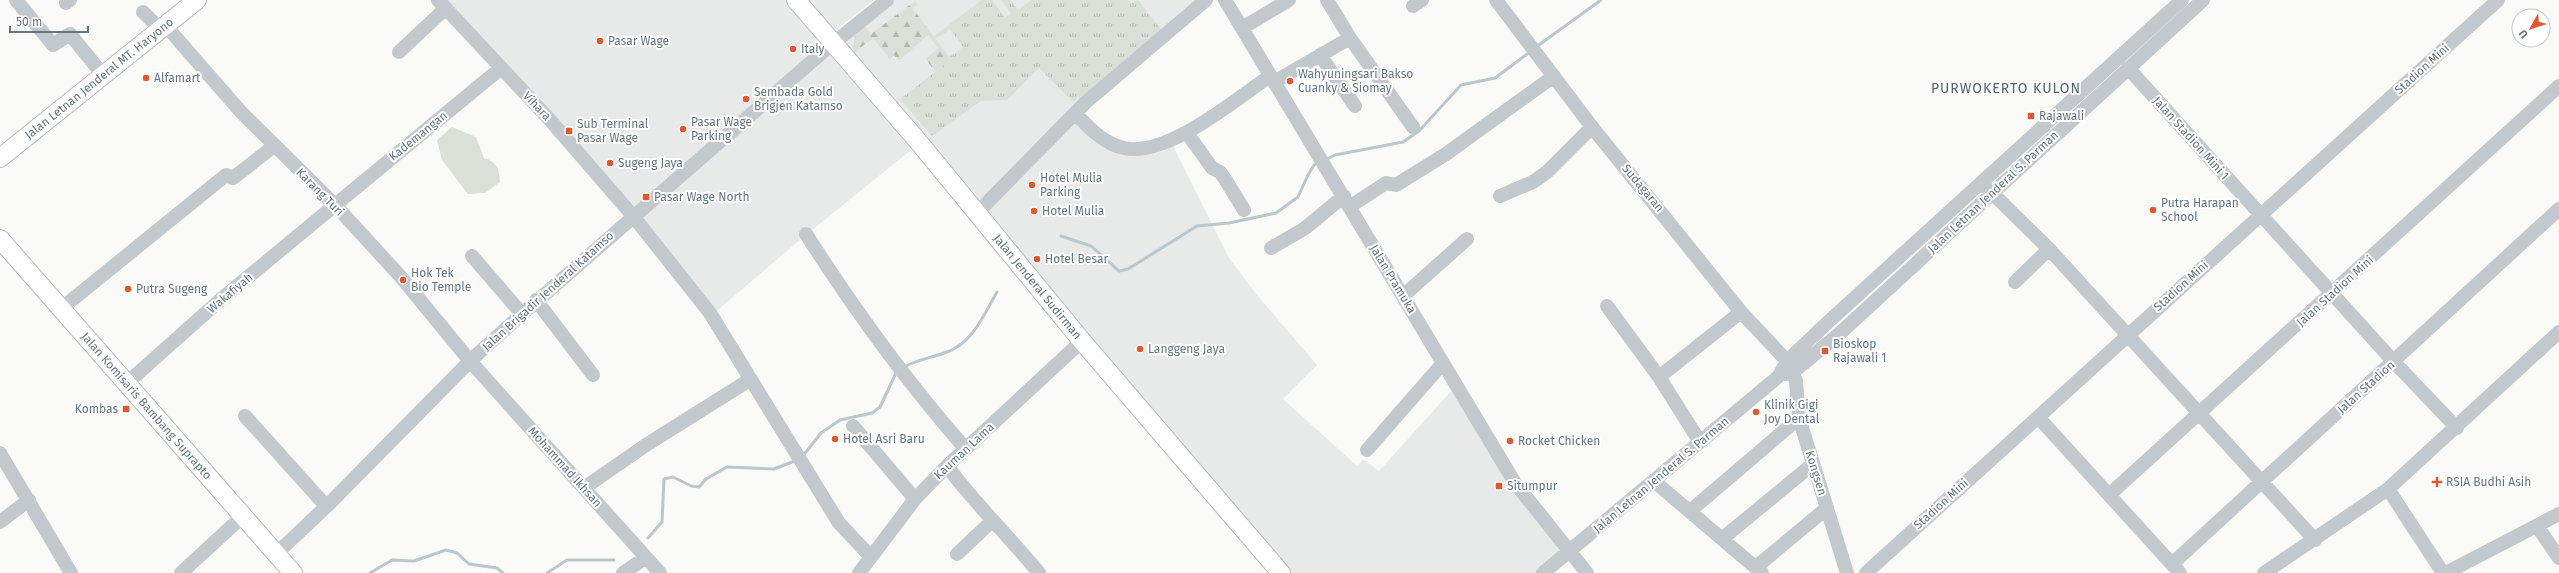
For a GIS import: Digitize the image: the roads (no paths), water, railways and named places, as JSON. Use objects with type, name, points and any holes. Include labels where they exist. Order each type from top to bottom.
[{"type":"main road","name":"Jalan Letnan Jenderal MT. Haryono","points":[[0,158],[197,0]]},
{"type":"main road","name":"Jalan Jenderal Sudirman","points":[[796,0],[917,140],[976,214],[1082,341],[1281,573]]},
{"type":"main road","name":"Jalan Komisaris Bambang Suprapto","points":[[0,239],[293,573]]},
{"type":"street","points":[[16,0],[53,45],[70,34],[103,75]]},
{"type":"street","name":"Jalan Brigadir Jenderal Katamso","points":[[276,554],[326,506],[470,361],[536,300],[834,43],[887,0]]},
{"type":"street","points":[[976,214],[1075,113],[1206,0]]},
{"type":"street","name":"Jalan Pramuka","points":[[1226,0],[1515,483],[1569,551]]},
{"type":"street","points":[[1242,28],[1289,0]]},
{"type":"street","points":[[1327,0],[1350,38],[1413,127]]},
{"type":"street","name":"Jalan Letnan Jenderal S. Parman","points":[[1790,367],[1876,278],[2182,0]]},
{"type":"street","name":"Jalan Letnan Jenderal S. Parman","points":[[1544,573],[1655,482],[1700,442],[1790,367],[1838,335],[1992,193],[2132,73],[2203,0]]},
{"type":"street","name":"Stadion Mini","points":[[1866,573],[2127,334],[2498,0]]},
{"type":"street","name":"Sudagaran","points":[[1499,1],[1522,36],[1592,127],[1741,312],[1790,367]]},
{"type":"street","points":[[399,52],[442,4]]},
{"type":"street","name":"Vihara","points":[[442,4],[550,120],[633,216],[710,313],[840,523],[872,557]]},
{"type":"street","name":"Karang Turi","points":[[143,12],[163,28],[274,146],[334,205],[401,277],[470,361]]},
{"type":"street","points":[[1075,113],[1087,126],[1106,140],[1125,149],[1146,148],[1187,133],[1272,79],[1350,38]]},
{"type":"street","points":[[1320,55],[1355,106]]},
{"type":"street","name":"Kademangan","points":[[334,205],[501,68]]},
{"type":"street","name":"Jalan Stadion Mini 1","points":[[2132,73],[2394,362],[2457,428]]},
{"type":"street","points":[[1271,248],[1346,202],[1386,182],[1396,185],[1446,154],[1554,76]]},
{"type":"street","name":"Jalan Stadion Mini","points":[[2109,496],[2559,86]]},
{"type":"street","points":[[1500,196],[1533,182],[1547,172],[1592,127]]},
{"type":"street","points":[[1187,133],[1212,168],[1220,172],[1244,210]]},
{"type":"street","points":[[62,308],[225,176],[228,174],[233,178],[274,146]]},
{"type":"street","points":[[1981,181],[2049,249],[2315,540]]},
{"type":"street","name":"Wakafiyah","points":[[127,383],[334,205]]},
{"type":"street","name":"Jalan Stadion","points":[[2176,569],[2261,481],[2394,362],[2559,209]]},
{"type":"street","points":[[806,234],[864,322],[966,448]]},
{"type":"street","points":[[1403,296],[1467,238]]},
{"type":"street","points":[[2015,282],[2049,249]]},
{"type":"street","points":[[472,256],[522,314]]},
{"type":"street","points":[[1876,278],[1886,290]]},
{"type":"street","points":[[536,300],[593,375]]},
{"type":"street","points":[[1607,306],[1659,377],[1700,442]]},
{"type":"street","points":[[1659,377],[1741,312]]},
{"type":"street","points":[[2264,573],[2315,540],[2388,489],[2457,428],[2559,332]]},
{"type":"street","name":"Kauman Lama","points":[[859,573],[915,499],[946,466],[1082,341]]},
{"type":"street","name":"Mohammad Ikhsan","points":[[470,361],[660,573]]},
{"type":"street","points":[[1367,450],[1443,363]]},
{"type":"street","name":"Kongsen","points":[[1790,367],[1796,381],[1799,418],[1847,573]]},
{"type":"street","points":[[584,488],[751,379]]},
{"type":"street","points":[[245,416],[326,506]]},
{"type":"street","points":[[2038,417],[2176,569]]},
{"type":"street","points":[[1690,511],[1799,418]]},
{"type":"street","points":[[853,426],[915,499]]},
{"type":"street","points":[[0,453],[71,573]]},
{"type":"street","points":[[1723,538],[1813,464]]},
{"type":"street","points":[[946,466],[992,521],[1039,573]]},
{"type":"street","points":[[1655,482],[1759,570],[1826,508]]},
{"type":"street","points":[[2388,489],[2442,573]]},
{"type":"street","points":[[0,522],[29,500]]},
{"type":"street","points":[[2446,573],[2559,514]]},
{"type":"street","points":[[181,573],[243,516]]},
{"type":"street","points":[[957,554],[992,521]]},
{"type":"street","points":[[2537,526],[2559,558]]},
{"type":"street","points":[[1569,551],[1587,573]]},
{"type":"street","points":[[623,573],[645,558]]},
{"type":"waterway","points":[[1536,47],[1601,0]]},
{"type":"waterway","points":[[1325,160],[1335,155],[1403,142],[1419,131],[1461,85],[1495,78],[1530,52]]},
{"type":"waterway","points":[[1061,236],[1091,246],[1119,271],[1128,269],[1197,226],[1229,223],[1276,213],[1298,197],[1308,175],[1314,165],[1318,163]]},
{"type":"waterway","points":[[904,367],[947,352],[964,342],[977,327],[997,292]]},
{"type":"waterway","points":[[802,457],[821,433],[840,420],[872,413],[880,407],[897,371]]},
{"type":"waterway","points":[[648,538],[662,522],[664,479],[673,477],[691,486],[699,487],[706,479],[727,467],[774,469],[795,461]]},
{"type":"waterway","points":[[370,573],[392,560],[414,561],[446,550],[457,553],[469,564],[497,568],[503,573]]},
{"type":"waterway","points":[[547,573],[567,560],[614,560]]},
{"type":"place","name":"Pasar Wage","points":[[600,41]]},
{"type":"place","name":"Italy","points":[[793,49]]},
{"type":"place","name":"Alfamart","points":[[146,78]]},
{"type":"place","name":"Wahyuningsari Bakso Cuanky & Siomay","points":[[1290,81]]},
{"type":"place","name":"Sembada Gold Brigjen Katamso","points":[[746,99]]},
{"type":"place","name":"Rajawali","points":[[2031,116]]},
{"type":"place","name":"Pasar Wage Parking","points":[[683,129]]},
{"type":"place","name":"Sub Terminal Pasar Wage","points":[[569,131]]},
{"type":"place","name":"Sugeng Jaya","points":[[610,163]]},
{"type":"place","name":"Hotel Mulia Parking","points":[[1032,185]]},
{"type":"place","name":"Pasar Wage North","points":[[646,197]]},
{"type":"place","name":"Putra Harapan School","points":[[2153,210]]},
{"type":"place","name":"Hotel Mulia","points":[[1034,211]]},
{"type":"place","name":"Hotel Besar","points":[[1037,259]]},
{"type":"place","name":"Hok Tek Bio Temple","points":[[403,280]]},
{"type":"place","name":"Putra Sugeng","points":[[128,289]]},
{"type":"place","name":"Langgeng Jaya","points":[[1140,349]]},
{"type":"place","name":"Bioskop Rajawali 1","points":[[1825,351]]},
{"type":"place","name":"Kombas","points":[[126,409]]},
{"type":"place","name":"Klinik Gigi Joy Dental","points":[[1756,412]]},
{"type":"place","name":"Hotel Asri Baru","points":[[835,439]]},
{"type":"place","name":"Rocket Chicken","points":[[1510,441]]},
{"type":"place","name":"RSIA Budhi Asih","points":[[2437,482]]},
{"type":"place","name":"Situmpur","points":[[1499,486]]},
{"type":"district","name":"PURWOKERTO KULON","points":[[2006,88]]}]
